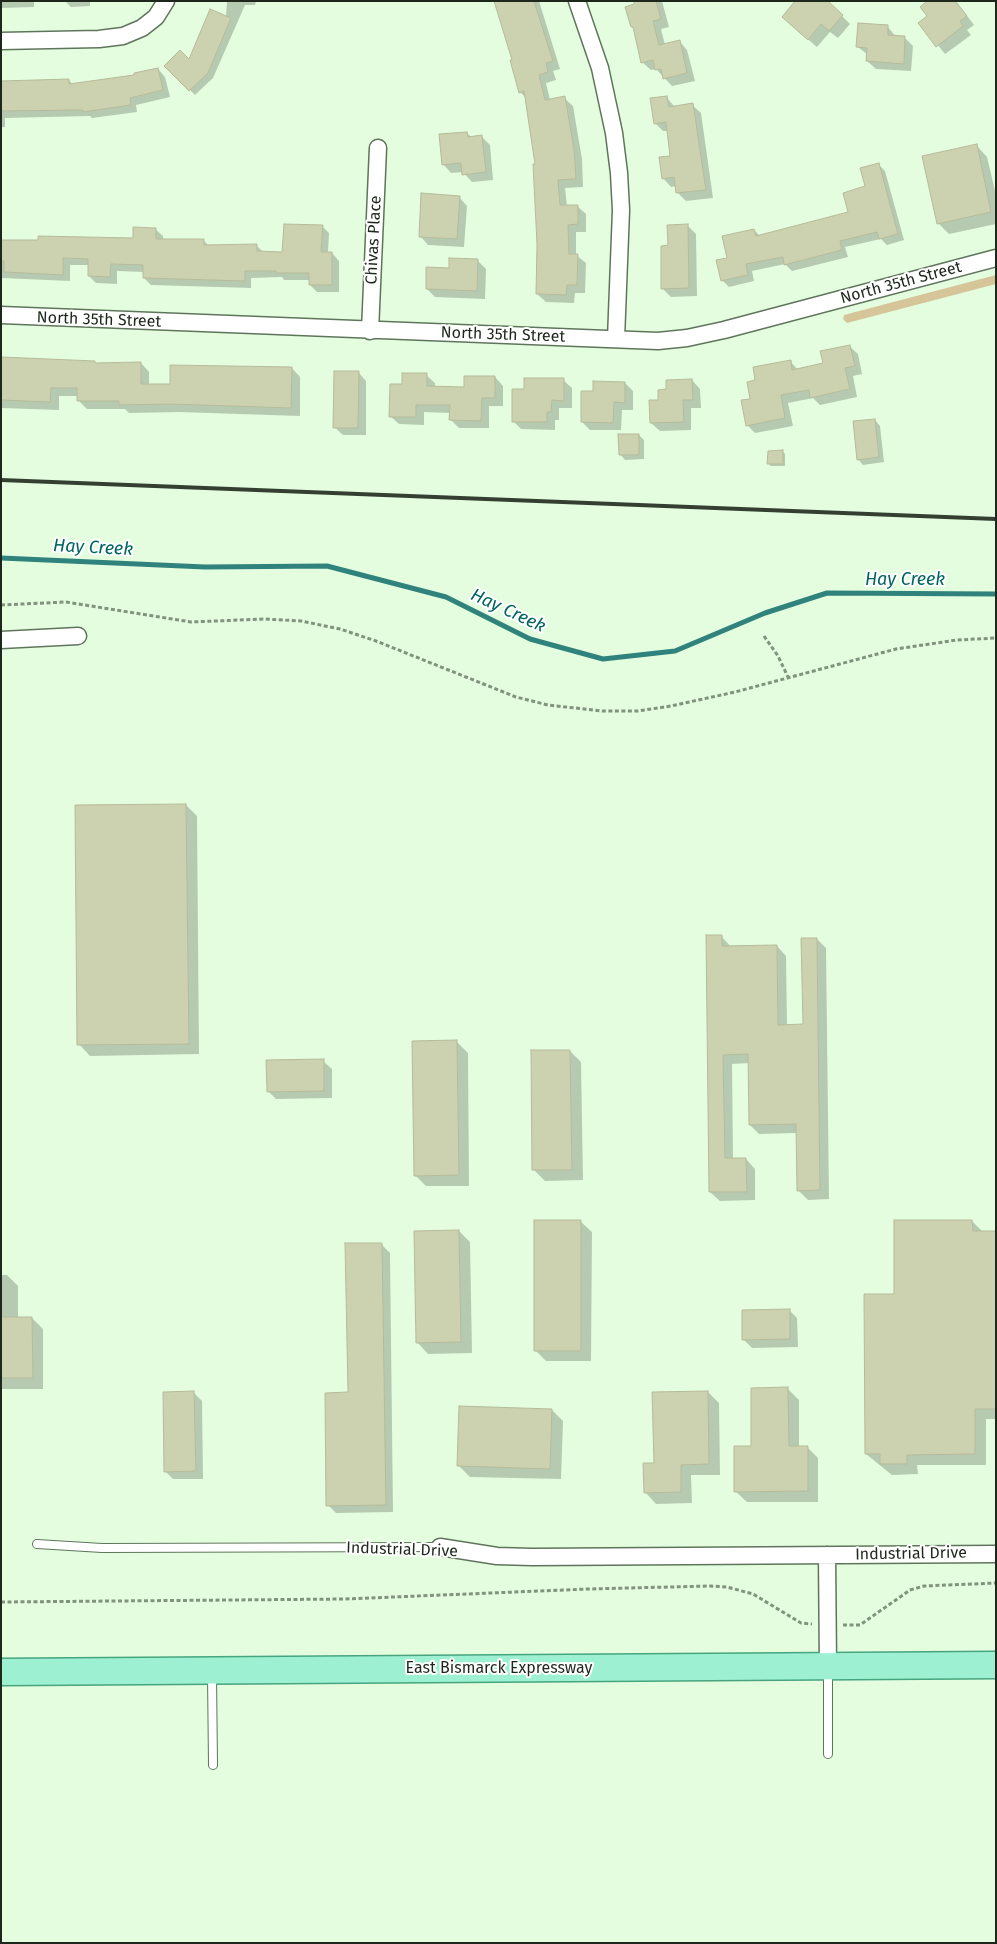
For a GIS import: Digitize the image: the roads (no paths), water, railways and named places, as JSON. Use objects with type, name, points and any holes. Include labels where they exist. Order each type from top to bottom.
[{"type":"main road","name":"East Bismarck Expressway","points":[[1,1672],[996,1665]]},
{"type":"street","points":[[1,41],[99,40],[123,36],[142,28],[156,17],[166,1]]},
{"type":"street","points":[[577,1],[600,68],[614,133],[620,219],[616,339]]},
{"type":"street","name":"Chivas Place","points":[[370,331],[378,148]]},
{"type":"street","name":"North 35th Street","points":[[1,315],[658,341],[703,335],[996,258]]},
{"type":"street","points":[[1,640],[78,636]]},
{"type":"street","name":"Industrial Drive","points":[[440,1548],[498,1556],[532,1557],[996,1554]]},
{"type":"street","points":[[827,1555],[828,1667]]},
{"type":"lane","name":"Industrial Drive","points":[[36,1544],[102,1548],[440,1548]]},
{"type":"lane","points":[[828,1667],[828,1754]]},
{"type":"lane","points":[[212,1670],[213,1765]]},
{"type":"waterway","name":"Hay Creek","points":[[1,558],[205,567],[327,566],[446,597],[530,639],[603,659],[675,651],[765,613],[827,593],[996,594]]},
{"type":"railway","points":[[1,480],[996,519]]}]
